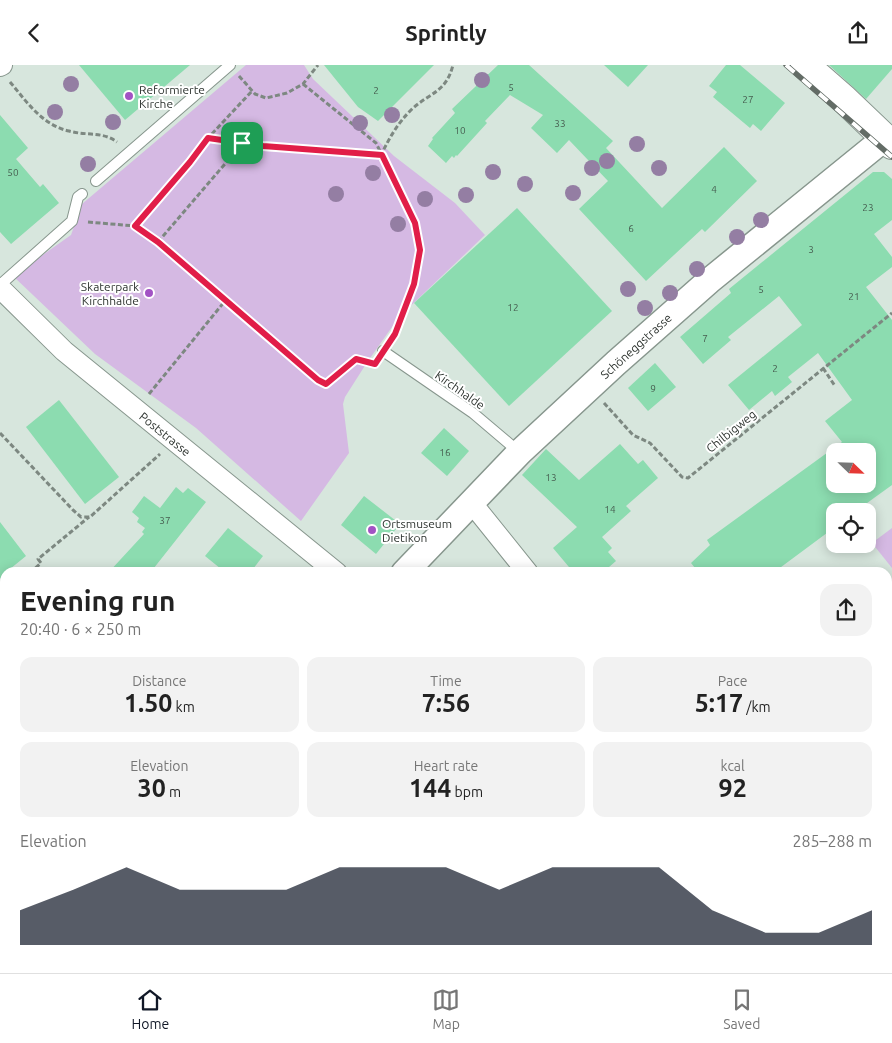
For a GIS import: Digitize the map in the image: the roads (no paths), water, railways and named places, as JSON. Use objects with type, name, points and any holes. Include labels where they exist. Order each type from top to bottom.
[{"type":"main road","points":[[806,65],[888,142]]},
{"type":"street","name":"Schöneggstrasse","points":[[410,567],[520,452],[709,281],[888,142]]},
{"type":"street","name":"Poststrasse","points":[[0,287],[64,351],[329,567]]},
{"type":"street","points":[[471,502],[523,567]]},
{"type":"lane","points":[[96,181],[233,69]]},
{"type":"lane","points":[[0,287],[72,221],[78,197],[82,194]]},
{"type":"lane","name":"Kirchhalde","points":[[384,351],[473,413],[520,452]]},
{"type":"railway","points":[[786,65],[892,157]]},
{"type":"place","name":"Reformierte Kirche","points":[[129,96]]},
{"type":"place","name":"Skaterpark Kirchhalde","points":[[149,293]]},
{"type":"place","name":"Ortsmuseum Dietikon","points":[[372,530]]}]
